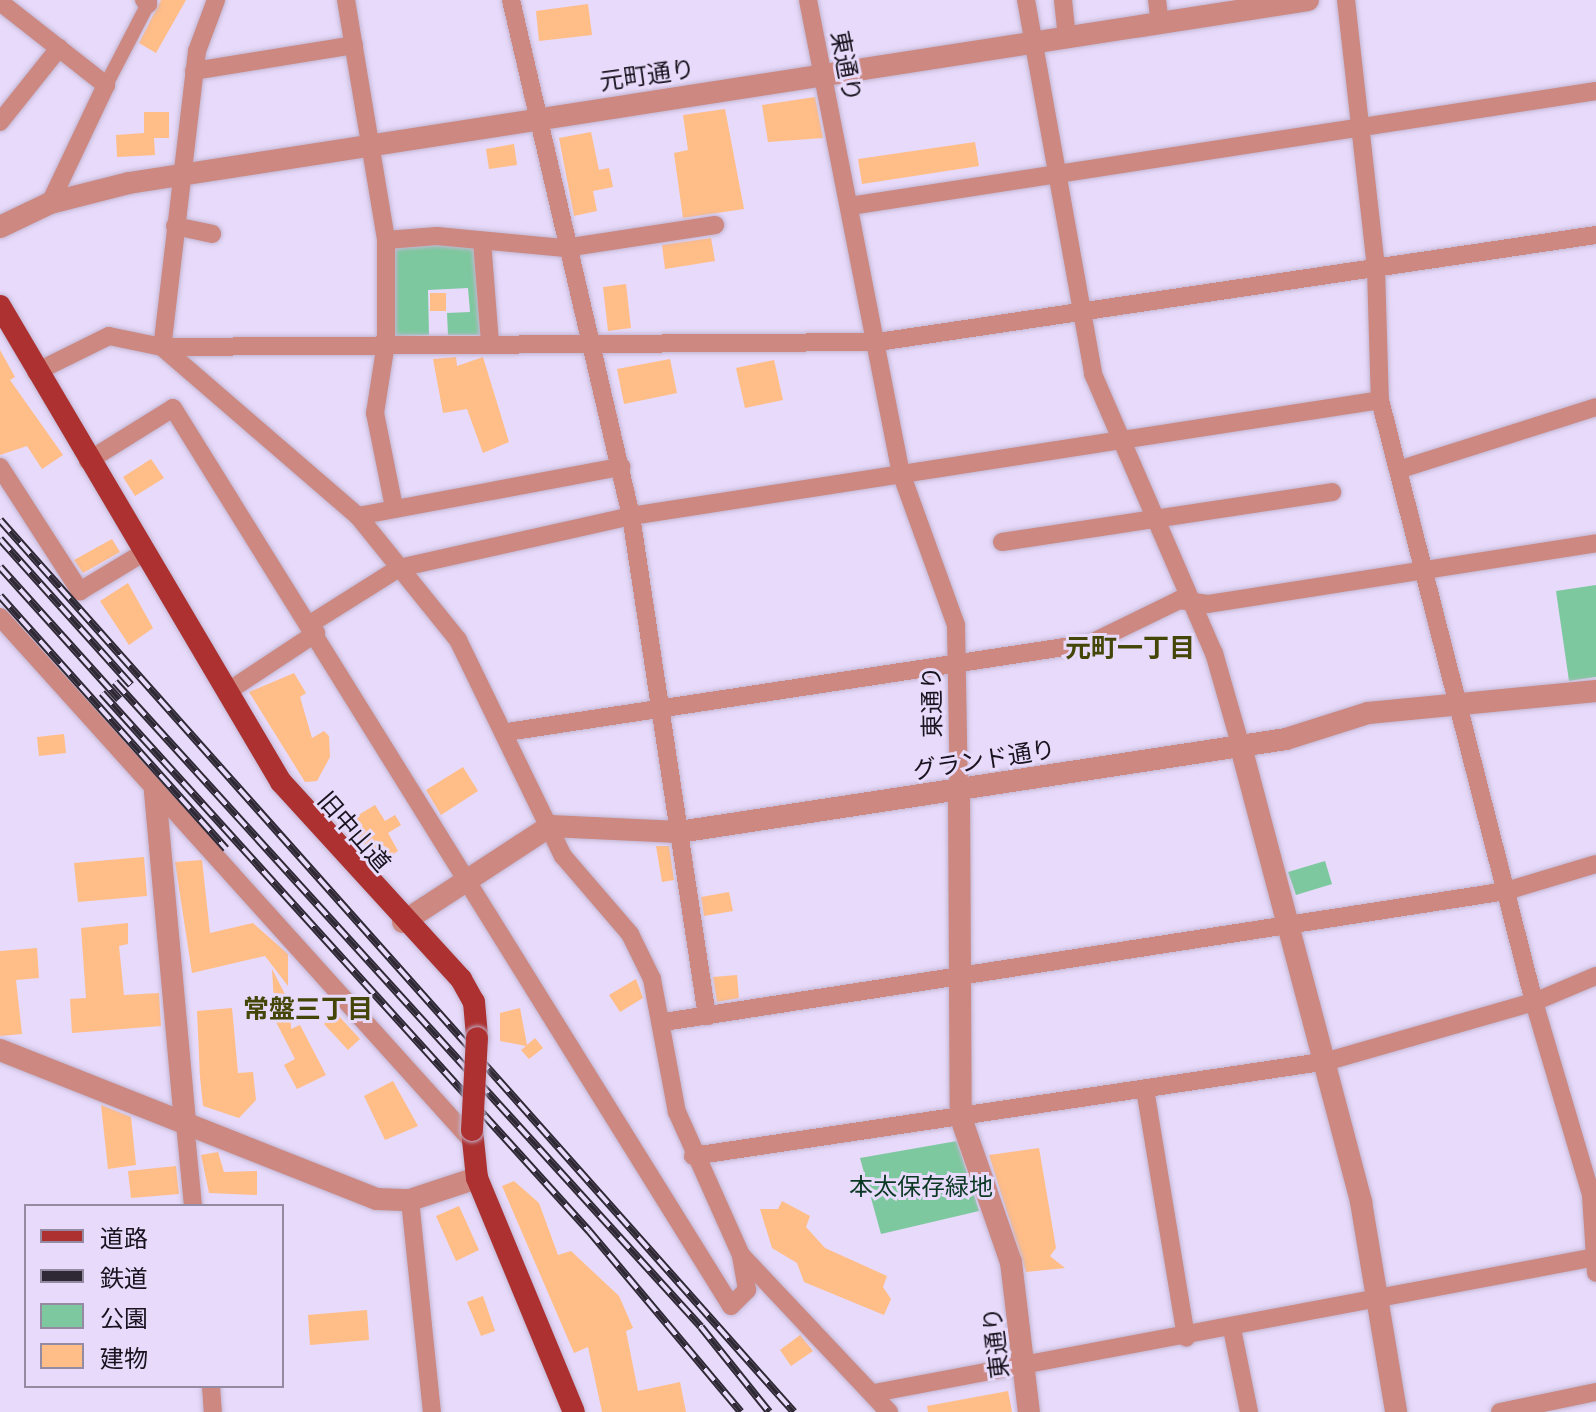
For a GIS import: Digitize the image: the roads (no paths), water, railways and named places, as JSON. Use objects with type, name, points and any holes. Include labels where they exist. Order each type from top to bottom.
[{"type":"main road","name":"旧中山道","points":[[0,306],[88,461],[291,797],[468,990],[477,1038],[472,1135],[477,1178],[574,1412]]},
{"type":"street","points":[[162,347],[194,71],[216,0]]},
{"type":"street","points":[[346,0],[375,144],[386,240],[386,343],[375,413],[394,507]]},
{"type":"street","points":[[511,0],[565,248],[631,516],[707,1016]]},
{"type":"street","name":"東通り","points":[[808,0],[878,342],[901,473],[956,625],[961,1118],[1011,1262],[1029,1412]]},
{"type":"street","points":[[1026,0],[1081,313],[1118,440],[1190,602],[1241,747],[1328,1061],[1378,1302],[1396,1412]]},
{"type":"street","points":[[1063,0],[1067,37]]},
{"type":"street","points":[[1157,0],[1160,23]]},
{"type":"street","name":"元町通り","points":[[0,227],[50,203],[180,175],[536,117],[1308,0]]},
{"type":"street","points":[[1346,0],[1376,269],[1380,400],[1462,705],[1534,1002],[1591,1195],[1596,1273]]},
{"type":"street","points":[[50,203],[148,1]]},
{"type":"street","points":[[0,2],[106,85]]},
{"type":"street","points":[[194,71],[354,45]]},
{"type":"street","points":[[0,122],[59,48]]},
{"type":"street","points":[[850,206],[1596,91]]},
{"type":"street","points":[[386,240],[482,241],[565,248],[715,225]]},
{"type":"street","points":[[175,226],[212,234]]},
{"type":"street","points":[[36,372],[109,336],[162,347],[386,343],[878,342],[1596,235]]},
{"type":"street","points":[[482,241],[490,343]]},
{"type":"street","points":[[88,461],[173,408],[467,876],[731,1306],[747,1290],[741,1255],[693,1156],[677,1112],[664,1022],[630,934],[578,876],[458,640],[358,516],[162,347]]},
{"type":"street","points":[[227,692],[399,568],[631,516],[1380,400]]},
{"type":"street","points":[[1401,469],[1596,407]]},
{"type":"street","points":[[0,467],[80,591],[143,553]]},
{"type":"street","points":[[358,516],[621,467]]},
{"type":"street","points":[[1002,542],[1154,522],[1332,492]]},
{"type":"street","points":[[507,732],[1091,643],[1179,600],[1190,602],[1427,570],[1596,543]]},
{"type":"street","points":[[0,617],[155,792],[472,1135]]},
{"type":"street","name":"グランド通り","points":[[550,826],[679,832],[1241,747],[1368,713],[1596,691]]},
{"type":"street","points":[[155,792],[193,1204]]},
{"type":"street","points":[[403,922],[467,876],[550,826]]},
{"type":"street","points":[[664,1022],[1506,891],[1596,864]]},
{"type":"street","points":[[693,1156],[1328,1061],[1534,1002],[1596,976]]},
{"type":"street","points":[[0,1050],[377,1199],[410,1200],[477,1178]]},
{"type":"street","points":[[1145,1089],[1186,1338]]},
{"type":"street","points":[[410,1200],[416,1230],[432,1412]]},
{"type":"street","points":[[741,1255],[889,1412]]},
{"type":"street","points":[[874,1393],[1378,1302],[1596,1257]]},
{"type":"street","points":[[1232,1329],[1249,1412]]},
{"type":"street","points":[[211,1388],[213,1412]]},
{"type":"street","points":[[1500,1412],[1596,1392]]},
{"type":"railway","points":[[0,520],[794,1412]]},
{"type":"railway","points":[[0,539],[131,685]]},
{"type":"railway","points":[[0,567],[119,699]]},
{"type":"railway","points":[[0,596],[226,849]]},
{"type":"railway","points":[[115,682],[701,1327],[769,1412]]},
{"type":"railway","points":[[102,693],[589,1231],[741,1412]]},
{"type":"district","name":"元町一丁目","points":[[1130,647]]},
{"type":"district","name":"常盤三丁目","points":[[308,1008]]},
{"type":"park label","name":"本太保存緑地","points":[[921,1186]]}]
